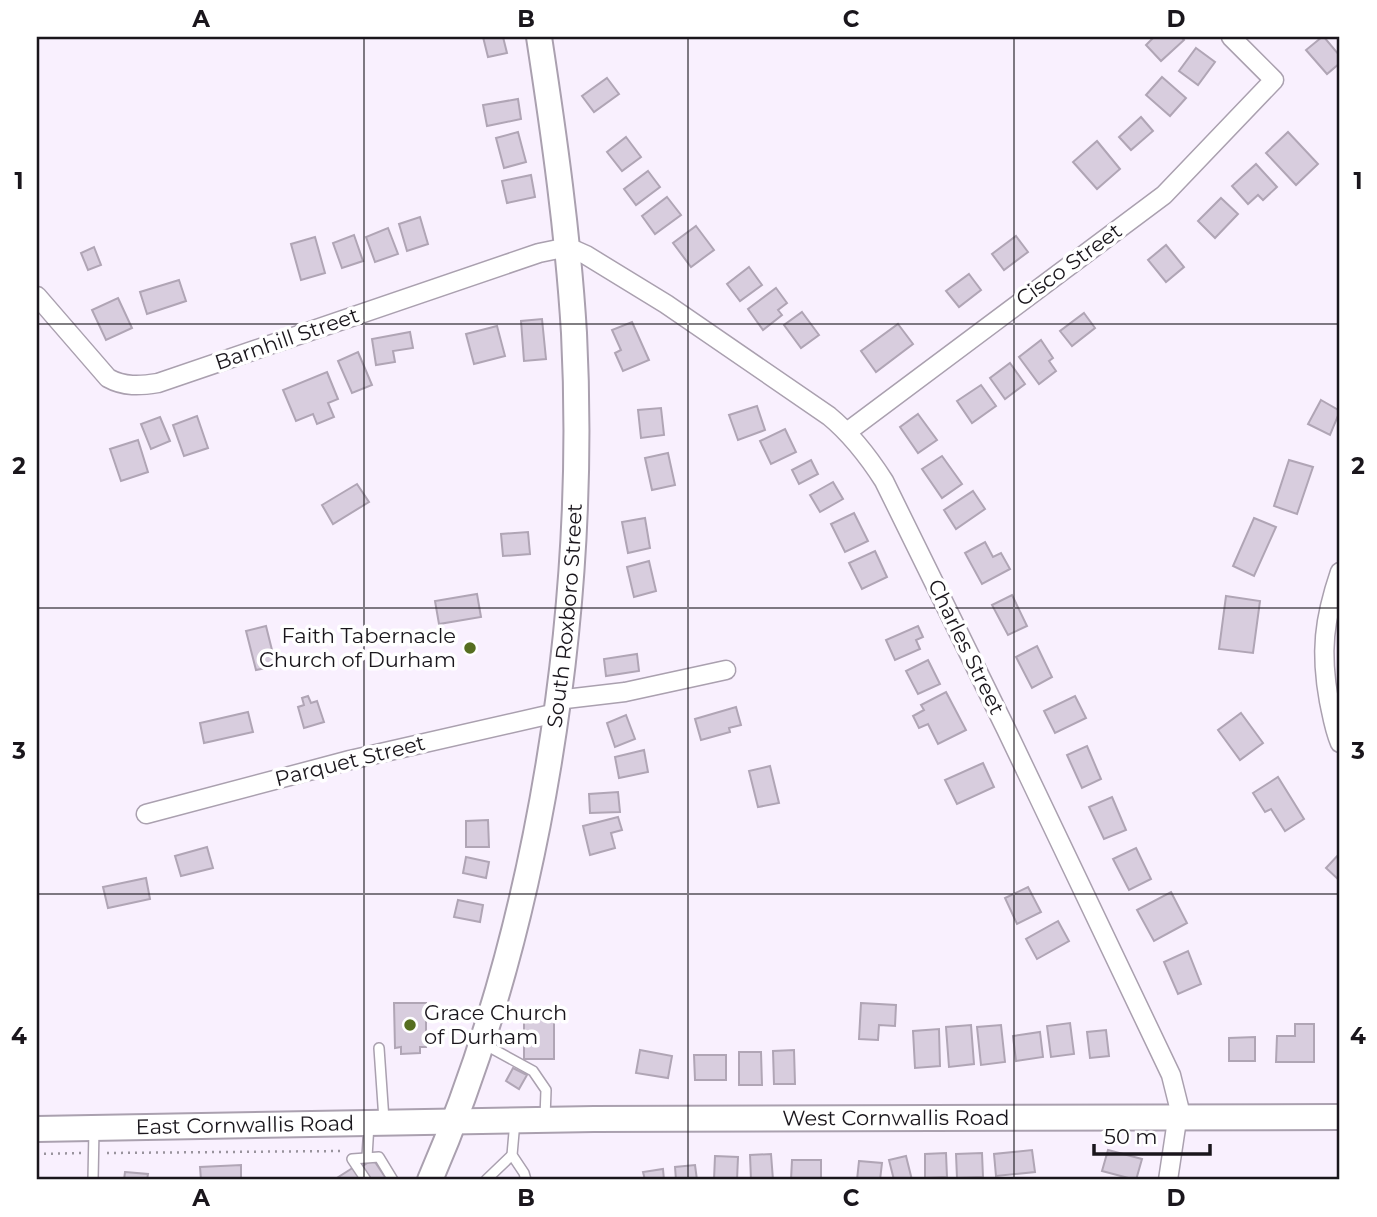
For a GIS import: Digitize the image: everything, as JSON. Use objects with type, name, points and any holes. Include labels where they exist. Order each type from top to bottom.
[{"type":"street","name":"South Roxboro Street","points":[[430,1180],[453,1121],[501,977],[526,877],[556,706],[574,520],[574,334],[568,247],[539,37]]},
{"type":"street","name":"Cisco Street","points":[[847,432],[1164,195],[1274,80],[1231,37]]},
{"type":"street","name":"Barnhill Street","points":[[37,296],[108,378],[118,383],[142,386],[539,253],[568,247]]},
{"type":"street","name":"Charles Street","points":[[568,247],[586,255],[688,319],[829,416],[868,456],[884,481],[1000,717],[1171,1075],[1176,1089],[1178,1116],[1168,1180]]},
{"type":"street","points":[[1340,572],[1326,620],[1323,642],[1324,674],[1340,743]]},
{"type":"street","name":"Parquet Street","points":[[146,814],[556,706],[726,670]]},
{"type":"street","name":"West Cornwallis Road","points":[[453,1121],[1340,1117]]},
{"type":"street","name":"East Cornwallis Road","points":[[37,1129],[453,1121]]},
{"type":"lane","points":[[480,1042],[533,1071],[546,1090],[545,1119]]},
{"type":"lane","points":[[367,1154],[376,1122],[379,1048]]},
{"type":"lane","points":[[515,1120],[512,1155],[526,1180]]},
{"type":"lane","points":[[93,1180],[94,1128]]},
{"type":"lane","points":[[366,1180],[352,1158],[367,1154],[379,1157],[393,1180]]},
{"type":"lane","points":[[486,1180],[512,1155]]},
{"type":"path","points":[[37,1154],[367,1154]]},
{"type":"building","points":[[483,37],[503,37],[507,53],[488,57]]},
{"type":"building","points":[[1154,37],[1181,37],[1184,40],[1161,61],[1146,45]]},
{"type":"building","points":[[1322,37],[1340,56],[1340,63],[1327,74],[1306,50]]},
{"type":"building","points":[[1196,48],[1215,62],[1198,85],[1179,71]]},
{"type":"building","points":[[1162,77],[1186,98],[1170,116],[1146,95]]},
{"type":"building","points":[[607,78],[619,94],[594,112],[582,96]]},
{"type":"building","points":[[518,99],[521,119],[487,126],[483,105]]},
{"type":"building","points":[[1141,117],[1153,131],[1131,150],[1119,137]]},
{"type":"building","points":[[518,132],[526,162],[504,168],[496,138]]},
{"type":"building","points":[[1288,132],[1318,164],[1296,185],[1266,153]]},
{"type":"building","points":[[626,137],[641,157],[622,171],[607,152]]},
{"type":"building","points":[[1097,141],[1120,169],[1097,189],[1073,162]]},
{"type":"building","points":[[1256,164],[1277,187],[1263,200],[1258,195],[1248,204],[1232,186]]},
{"type":"building","points":[[648,171],[660,187],[636,205],[624,189]]},
{"type":"building","points":[[531,175],[535,197],[507,203],[502,181]]},
{"type":"building","points":[[667,197],[681,215],[655,234],[642,216]]},
{"type":"building","points":[[1221,198],[1238,214],[1215,238],[1198,221]]},
{"type":"building","points":[[420,217],[428,244],[407,251],[399,224]]},
{"type":"building","points":[[696,226],[714,250],[691,267],[673,243]]},
{"type":"building","points":[[388,228],[398,254],[375,262],[366,237]]},
{"type":"building","points":[[354,235],[363,261],[342,268],[333,243]]},
{"type":"building","points":[[1016,236],[1028,252],[1004,270],[992,254]]},
{"type":"building","points":[[315,237],[325,273],[301,280],[291,244]]},
{"type":"building","points":[[1166,245],[1184,267],[1166,282],[1148,260]]},
{"type":"building","points":[[94,247],[101,265],[88,270],[81,253]]},
{"type":"building","points":[[749,267],[762,285],[740,301],[727,284]]},
{"type":"building","points":[[969,274],[981,290],[959,307],[946,291]]},
{"type":"building","points":[[179,280],[186,301],[147,314],[140,292]]},
{"type":"building","points":[[776,288],[787,303],[778,310],[782,315],[763,330],[748,309]]},
{"type":"building","points":[[118,298],[132,328],[106,340],[92,310]]},
{"type":"building","points":[[802,312],[819,335],[801,348],[784,325]]},
{"type":"building","points":[[1084,313],[1095,328],[1072,346],[1060,331]]},
{"type":"building","points":[[542,319],[546,359],[524,361],[521,321]]},
{"type":"building","points":[[632,322],[649,360],[623,371],[615,353],[621,350],[612,330]]},
{"type":"building","points":[[898,324],[913,344],[876,372],[861,351]]},
{"type":"building","points":[[497,326],[505,356],[474,364],[466,334]]},
{"type":"building","points":[[410,332],[413,348],[393,351],[395,362],[376,365],[372,339]]},
{"type":"building","points":[[1041,340],[1053,358],[1049,361],[1056,371],[1039,384],[1019,357]]},
{"type":"building","points":[[358,352],[372,385],[352,393],[338,361]]},
{"type":"building","points":[[1010,363],[1025,384],[1005,399],[990,378]]},
{"type":"building","points":[[327,372],[338,399],[328,403],[334,417],[317,424],[313,414],[296,421],[283,390]]},
{"type":"building","points":[[981,385],[996,406],[972,423],[957,401]]},
{"type":"building","points":[[1321,400],[1340,411],[1330,435],[1308,424]]},
{"type":"building","points":[[757,406],[765,430],[738,440],[729,415]]},
{"type":"building","points":[[661,408],[664,435],[641,438],[638,410]]},
{"type":"building","points":[[918,414],[937,440],[918,453],[900,427]]},
{"type":"building","points":[[197,416],[208,448],[184,456],[173,425]]},
{"type":"building","points":[[160,417],[170,441],[151,449],[141,424]]},
{"type":"building","points":[[785,429],[796,452],[771,464],[760,441]]},
{"type":"building","points":[[138,440],[148,472],[121,481],[110,449]]},
{"type":"building","points":[[668,453],[675,485],[652,490],[645,458]]},
{"type":"building","points":[[942,456],[962,484],[942,498],[922,469]]},
{"type":"building","points":[[811,460],[818,474],[799,484],[792,470]]},
{"type":"building","points":[[1289,460],[1313,467],[1297,514],[1274,506]]},
{"type":"building","points":[[833,482],[843,499],[820,512],[810,495]]},
{"type":"building","points":[[357,484],[369,502],[333,524],[322,505]]},
{"type":"building","points":[[973,491],[985,509],[956,529],[944,510]]},
{"type":"building","points":[[854,513],[868,541],[845,552],[831,524]]},
{"type":"building","points":[[645,518],[650,548],[628,553],[622,522]]},
{"type":"building","points":[[1254,518],[1276,527],[1254,576],[1233,566]]},
{"type":"building","points":[[528,532],[530,554],[503,556],[501,534]]},
{"type":"building","points":[[985,542],[993,557],[1001,553],[1010,569],[982,584],[965,553]]},
{"type":"building","points":[[875,551],[887,577],[862,589],[849,563]]},
{"type":"building","points":[[649,561],[656,591],[634,597],[627,567]]},
{"type":"building","points":[[477,594],[481,617],[439,624],[435,601]]},
{"type":"building","points":[[1012,595],[1027,626],[1008,635],[992,605]]},
{"type":"building","points":[[1226,596],[1260,601],[1253,653],[1219,649]]},
{"type":"building","points":[[266,626],[276,666],[256,670],[246,631]]},
{"type":"building","points":[[918,626],[923,637],[916,640],[920,649],[895,660],[886,640]]},
{"type":"building","points":[[1037,646],[1052,677],[1032,688],[1016,657]]},
{"type":"building","points":[[637,654],[639,671],[606,676],[604,659]]},
{"type":"building","points":[[928,660],[940,684],[918,694],[906,671]]},
{"type":"building","points":[[946,692],[966,730],[938,744],[928,724],[919,728],[913,716],[924,710],[921,705]]},
{"type":"building","points":[[308,696],[311,703],[317,701],[324,722],[304,728],[298,707],[304,705],[302,698]]},
{"type":"building","points":[[1075,696],[1086,718],[1055,733],[1044,711]]},
{"type":"building","points":[[736,707],[741,725],[729,728],[730,732],[701,740],[695,719]]},
{"type":"building","points":[[248,712],[253,732],[204,743],[200,723]]},
{"type":"building","points":[[1241,713],[1263,743],[1240,760],[1218,730]]},
{"type":"building","points":[[626,715],[635,739],[615,747],[607,723]]},
{"type":"building","points":[[1087,746],[1101,779],[1082,788],[1067,755]]},
{"type":"building","points":[[644,750],[648,772],[619,778],[615,757]]},
{"type":"building","points":[[983,763],[994,787],[957,804],[945,780]]},
{"type":"building","points":[[770,766],[779,803],[758,807],[749,771]]},
{"type":"building","points":[[1278,777],[1304,819],[1285,831],[1271,809],[1265,812],[1253,793]]},
{"type":"building","points":[[618,792],[620,812],[590,813],[589,794]]},
{"type":"building","points":[[1112,797],[1126,830],[1104,839],[1089,807]]},
{"type":"building","points":[[618,817],[622,830],[611,833],[615,848],[590,855],[583,826]]},
{"type":"building","points":[[488,820],[489,847],[466,847],[466,821]]},
{"type":"building","points":[[207,847],[213,868],[181,876],[175,856]]},
{"type":"building","points":[[1136,848],[1151,879],[1129,890],[1113,859]]},
{"type":"building","points":[[1340,853],[1340,881],[1326,868]]},
{"type":"building","points":[[466,857],[489,862],[486,878],[463,873]]},
{"type":"building","points":[[146,878],[150,899],[108,908],[103,887]]},
{"type":"building","points":[[1028,887],[1041,912],[1017,924],[1005,898]]},
{"type":"building","points":[[1171,892],[1187,923],[1154,941],[1137,910]]},
{"type":"building","points":[[458,900],[483,905],[480,922],[454,917]]},
{"type":"building","points":[[1058,921],[1069,941],[1037,959],[1026,939]]},
{"type":"building","points":[[1188,951],[1201,984],[1178,994],[1164,962]]},
{"type":"building","name":"Grace Church of Durham","points":[[394,1003],[426,1003],[426,1047],[420,1047],[420,1053],[401,1054],[401,1047],[395,1048]]},
{"type":"building","points":[[861,1003],[896,1005],[895,1026],[879,1025],[878,1040],[859,1039]]},
{"type":"building","points":[[524,1019],[554,1019],[554,1059],[524,1059]]},
{"type":"building","points":[[1070,1023],[1074,1054],[1051,1057],[1047,1026]]},
{"type":"building","points":[[1295,1024],[1314,1024],[1314,1062],[1276,1062],[1277,1036],[1295,1036]]},
{"type":"building","points":[[971,1025],[974,1064],[949,1067],[946,1027]]},
{"type":"building","points":[[1001,1025],[1005,1062],[981,1065],[977,1027]]},
{"type":"building","points":[[939,1029],[940,1066],[915,1068],[913,1031]]},
{"type":"building","points":[[1106,1030],[1109,1056],[1090,1058],[1087,1032]]},
{"type":"building","points":[[1040,1032],[1043,1057],[1016,1061],[1013,1036]]},
{"type":"building","points":[[1255,1037],[1255,1061],[1229,1061],[1229,1038]]},
{"type":"building","points":[[640,1050],[672,1056],[668,1078],[636,1073]]},
{"type":"building","points":[[794,1050],[795,1084],[774,1084],[773,1051]]},
{"type":"building","points":[[739,1052],[761,1052],[762,1085],[739,1085]]},
{"type":"building","points":[[694,1055],[726,1055],[726,1080],[695,1080]]},
{"type":"building","points":[[513,1068],[527,1075],[519,1089],[506,1081]]},
{"type":"building","points":[[1032,1150],[1035,1172],[996,1176],[994,1154]]},
{"type":"building","points":[[1108,1150],[1142,1159],[1136,1180],[1102,1171]]},
{"type":"building","points":[[946,1153],[947,1177],[925,1178],[925,1154]]},
{"type":"building","points":[[982,1153],[983,1177],[957,1178],[956,1154]]},
{"type":"building","points":[[771,1154],[773,1180],[751,1180],[750,1155]]},
{"type":"building","points":[[715,1156],[738,1157],[737,1180],[714,1180]]},
{"type":"building","points":[[906,1156],[912,1180],[894,1180],[889,1160]]},
{"type":"building","points":[[373,1159],[387,1180],[368,1180],[360,1168]]},
{"type":"building","points":[[792,1160],[821,1160],[821,1180],[791,1180]]},
{"type":"building","points":[[859,1161],[882,1163],[880,1180],[857,1180]]},
{"type":"building","points":[[241,1165],[241,1180],[201,1180],[200,1167]]},
{"type":"building","points":[[695,1165],[697,1180],[676,1180],[675,1167]]},
{"type":"building","points":[[354,1167],[363,1180],[337,1178]]},
{"type":"building","points":[[663,1169],[664,1180],[645,1180],[643,1172]]},
{"type":"building","points":[[125,1172],[148,1174],[147,1180],[124,1180]]},
{"type":"place","name":"Faith Tabernacle Church of Durham","points":[[470,648]]},
{"type":"place","name":"Grace Church of Durham","points":[[410,1025]]}]
